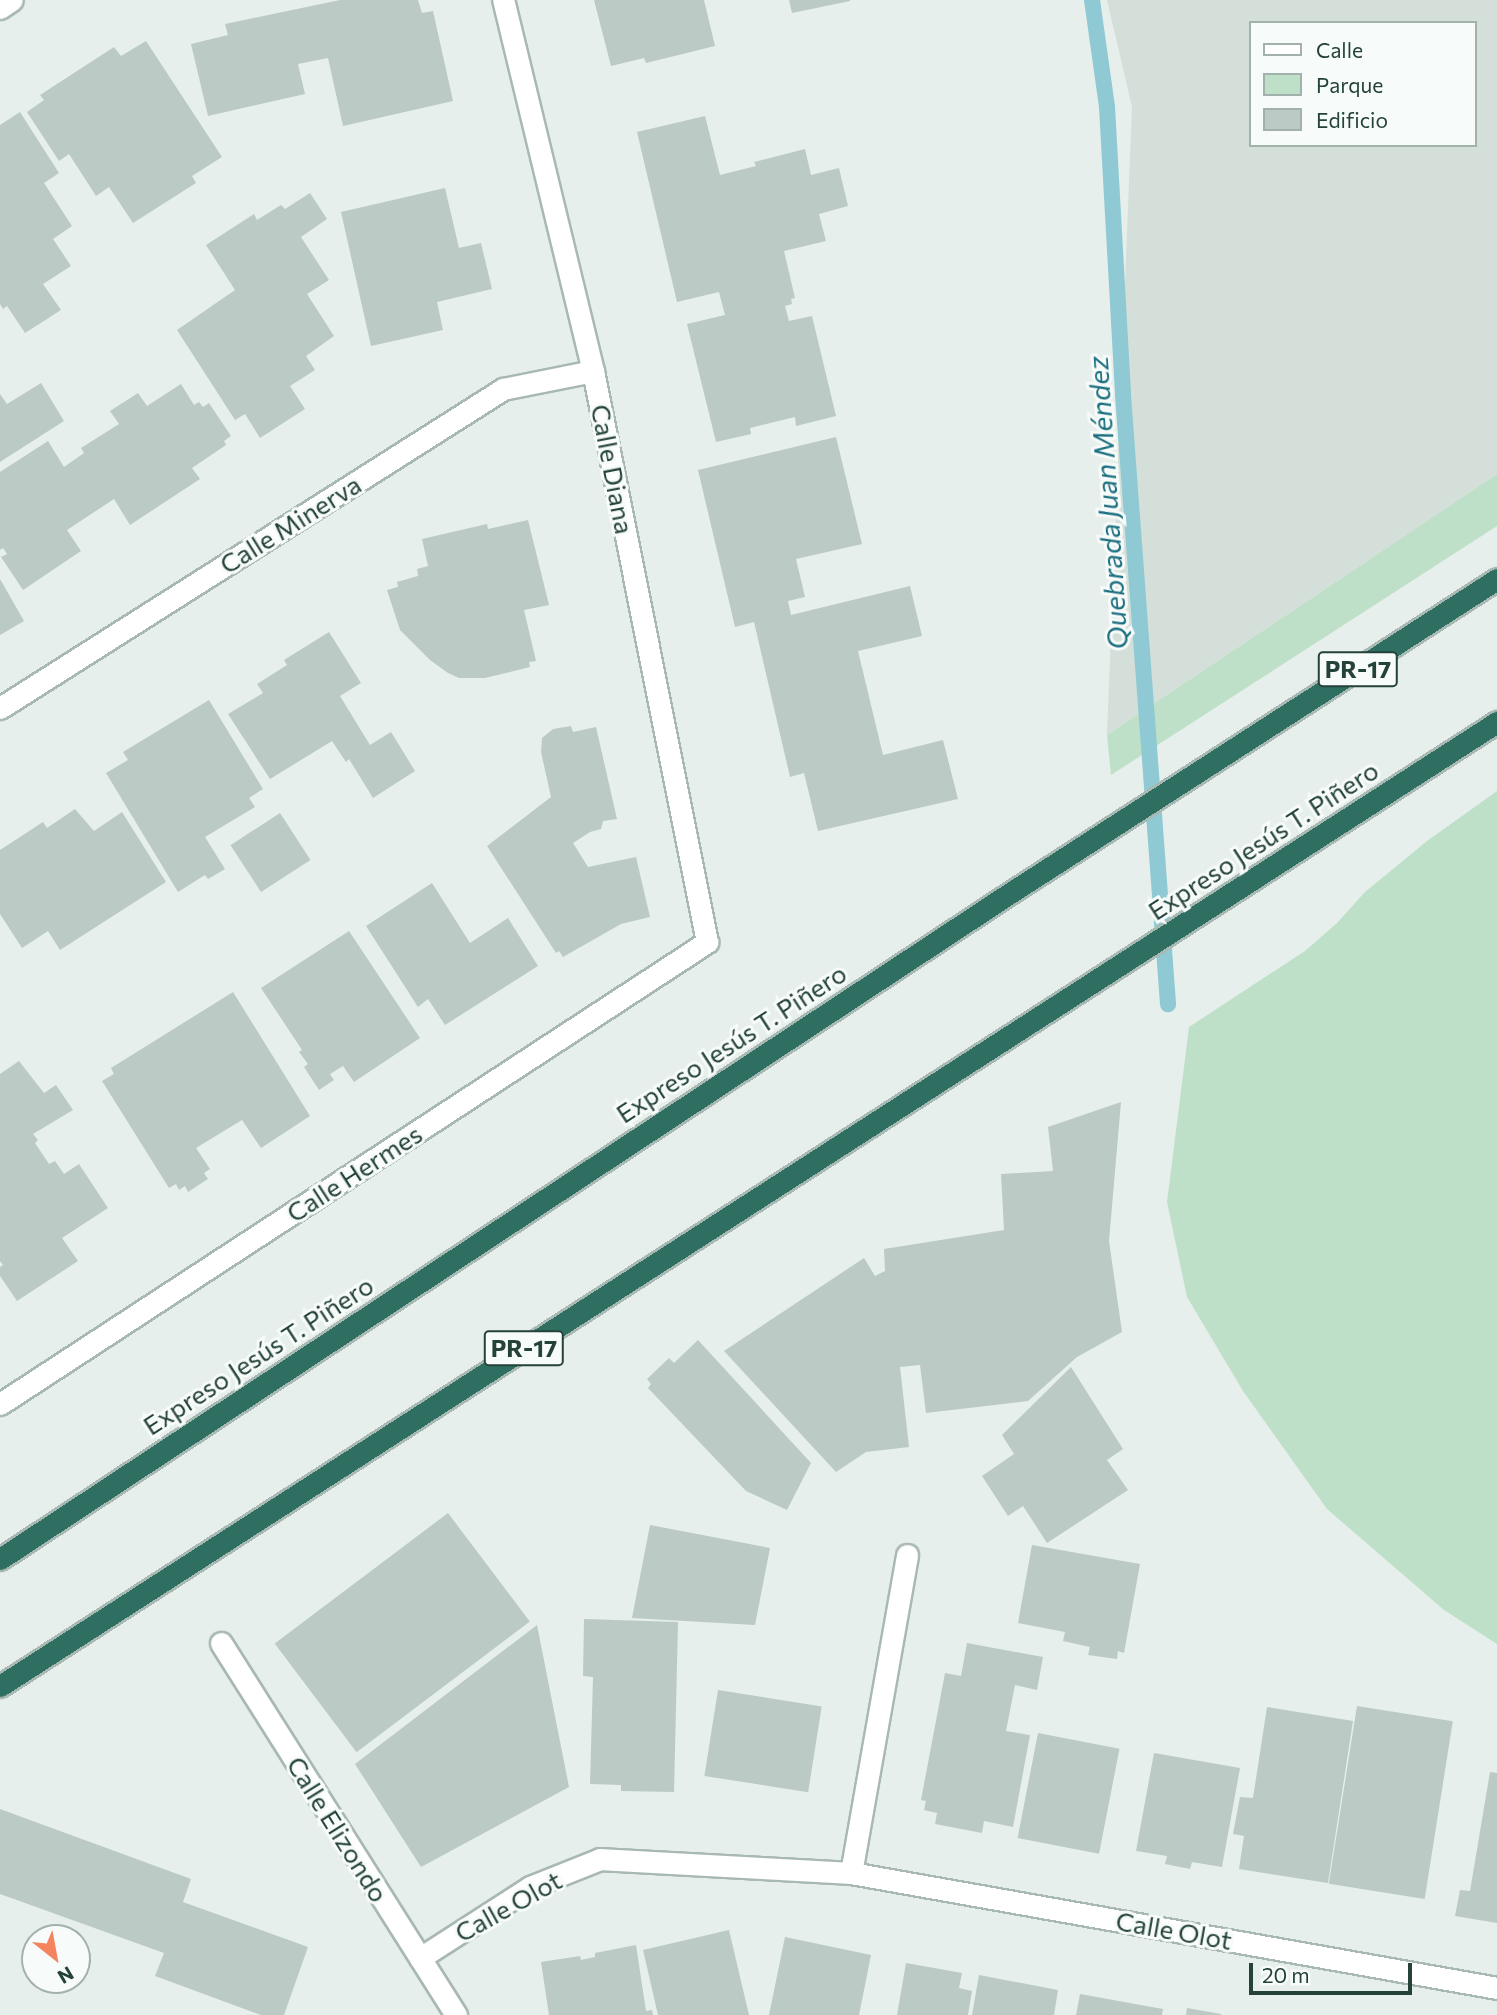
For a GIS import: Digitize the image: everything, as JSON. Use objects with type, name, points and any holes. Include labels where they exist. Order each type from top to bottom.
[{"type":"highway","name":"Expreso Jesús T. Piñero","points":[[0,1559],[1007,895],[1497,579]]},
{"type":"highway","name":"Expreso Jesús T. Piñero","points":[[0,1686],[1497,723]]},
{"type":"street","points":[[0,8],[12,0]]},
{"type":"street","name":"Calle Diana","points":[[503,0],[593,371],[707,942]]},
{"type":"street","name":"Calle Minerva","points":[[0,708],[503,389],[593,371]]},
{"type":"street","name":"Calle Hermes","points":[[0,1404],[707,942]]},
{"type":"street","points":[[851,1873],[907,1555]]},
{"type":"street","name":"Calle Elizondo","points":[[220,1643],[456,2015]]},
{"type":"street","name":"Calle Olot","points":[[420,1958],[530,1887],[600,1859],[851,1873],[1497,1988]]},
{"type":"shaded area","points":[[1107,0],[1497,0],[1497,474],[1107,735],[1132,107]]},
{"type":"green space","points":[[1497,474],[1497,526],[1111,775],[1107,735]]},
{"type":"green space","points":[[1497,791],[1497,1644],[1444,1610],[1327,1509],[1243,1391],[1187,1297],[1167,1202],[1189,1027],[1305,951],[1337,923],[1365,892],[1427,841]]},
{"type":"building","points":[[340,0],[418,0],[422,13],[433,11],[453,101],[343,126],[328,58],[298,64],[305,94],[208,116],[191,44],[228,35],[225,24]]},
{"type":"building","points":[[594,0],[704,0],[715,46],[646,63],[644,58],[611,66]]},
{"type":"building","points":[[789,0],[850,0],[850,1],[792,13]]},
{"type":"building","points":[[146,41],[222,157],[192,176],[196,183],[133,223],[109,187],[96,196],[69,154],[59,161],[27,112],[44,100],[40,95],[114,47],[121,56]]},
{"type":"building","points":[[20,112],[59,173],[44,183],[72,226],[53,239],[71,266],[43,284],[61,310],[25,333],[7,306],[3,309],[0,304],[0,125]]},
{"type":"building","points":[[705,116],[720,175],[756,166],[754,162],[805,149],[811,175],[839,168],[848,206],[819,214],[826,241],[784,251],[795,298],[791,299],[792,304],[785,306],[789,321],[812,316],[836,416],[796,426],[795,417],[750,428],[751,434],[716,442],[687,324],[725,315],[719,292],[677,302],[637,132]]},
{"type":"building","points":[[445,188],[459,248],[481,243],[492,289],[437,302],[443,330],[371,346],[341,212]]},
{"type":"building","points":[[310,193],[327,219],[301,237],[329,280],[307,294],[334,336],[306,356],[315,370],[290,386],[305,409],[260,438],[245,414],[235,420],[177,330],[235,290],[206,245],[254,214],[257,220],[281,205],[285,209]]},
{"type":"building","points":[[41,383],[64,421],[0,462],[0,394],[7,404]]},
{"type":"building","points":[[181,384],[194,405],[199,402],[203,407],[209,403],[231,436],[224,441],[226,445],[192,468],[200,479],[130,525],[114,499],[67,530],[81,551],[23,590],[1,557],[7,554],[3,548],[0,550],[0,472],[48,441],[64,467],[84,453],[81,448],[119,424],[110,411],[138,393],[147,406]]},
{"type":"building","points":[[836,437],[862,544],[796,559],[805,597],[788,601],[791,615],[910,586],[922,636],[858,651],[883,755],[943,740],[958,799],[818,831],[804,773],[790,777],[754,622],[735,627],[698,470]]},
{"type":"building","points":[[528,520],[549,605],[524,610],[536,661],[529,662],[530,667],[485,678],[459,678],[448,673],[430,660],[400,630],[387,590],[398,587],[397,582],[418,576],[417,569],[428,566],[422,539],[487,524],[488,529]]},
{"type":"building","points":[[0,579],[24,621],[0,635]]},
{"type":"building","points":[[329,632],[361,683],[340,696],[370,745],[391,732],[415,771],[373,798],[349,759],[346,762],[332,741],[270,779],[228,714],[263,693],[257,684],[287,665],[284,660]]},
{"type":"building","points":[[209,700],[263,789],[249,798],[255,807],[205,837],[225,869],[208,879],[205,875],[178,892],[106,773],[128,760],[123,752]]},
{"type":"building","points":[[571,726],[573,732],[596,727],[617,819],[603,821],[601,829],[590,832],[573,843],[588,867],[636,857],[650,917],[621,924],[563,957],[559,951],[556,953],[487,846],[551,797],[541,752],[542,738],[553,729]]},
{"type":"building","points":[[75,809],[94,831],[122,812],[166,882],[60,950],[48,931],[22,948],[0,914],[0,850],[43,822],[47,828]]},
{"type":"building","points":[[280,813],[310,860],[261,892],[231,845]]},
{"type":"building","points":[[432,883],[470,943],[508,918],[538,966],[445,1025],[428,999],[418,1007],[366,926]]},
{"type":"building","points":[[349,931],[420,1038],[354,1082],[343,1066],[330,1074],[334,1080],[319,1090],[304,1067],[308,1064],[299,1052],[302,1050],[261,988]]},
{"type":"building","points":[[233,992],[310,1116],[261,1148],[242,1120],[196,1148],[210,1169],[204,1173],[208,1179],[188,1192],[185,1186],[179,1190],[176,1184],[169,1188],[102,1081],[114,1074],[111,1068]]},
{"type":"building","points":[[19,1061],[44,1093],[56,1085],[73,1110],[33,1134],[38,1140],[35,1143],[49,1164],[55,1161],[64,1174],[79,1164],[108,1208],[62,1238],[78,1261],[17,1301],[0,1276],[0,1267],[3,1265],[0,1261],[0,1074]]},
{"type":"building","points":[[1121,1102],[1109,1241],[1122,1332],[1077,1357],[1028,1401],[926,1413],[920,1365],[900,1367],[909,1447],[866,1452],[836,1472],[724,1351],[864,1258],[875,1276],[885,1271],[884,1249],[1004,1230],[1001,1174],[1053,1171],[1048,1127]]},
{"type":"building","points":[[698,1340],[811,1463],[787,1510],[746,1491],[648,1388],[651,1384],[647,1379],[669,1358],[674,1363]]},
{"type":"building","points":[[1071,1367],[1123,1449],[1107,1460],[1128,1490],[1047,1543],[1023,1506],[1008,1516],[982,1476],[1014,1454],[1002,1435]]},
{"type":"building","points":[[448,1513],[530,1622],[357,1752],[275,1644]]},
{"type":"building","points":[[650,1525],[770,1548],[755,1625],[632,1618]]},
{"type":"building","points":[[1032,1545],[1140,1564],[1124,1653],[1118,1651],[1117,1659],[1088,1655],[1090,1647],[1063,1641],[1065,1632],[1018,1623]]},
{"type":"building","points":[[584,1619],[678,1622],[674,1792],[621,1791],[621,1785],[590,1784],[593,1677],[583,1676]]},
{"type":"building","points":[[537,1625],[569,1787],[421,1867],[355,1764]]},
{"type":"building","points":[[967,1643],[1043,1657],[1037,1690],[1015,1685],[1006,1731],[1030,1735],[1013,1827],[984,1821],[982,1833],[935,1824],[937,1813],[924,1810],[926,1801],[921,1800],[945,1673],[961,1676]]},
{"type":"building","points":[[718,1690],[822,1706],[808,1792],[704,1776]]},
{"type":"building","points":[[1357,1706],[1453,1721],[1425,1899],[1329,1884]]},
{"type":"building","points":[[1267,1707],[1353,1721],[1328,1883],[1239,1869],[1244,1836],[1233,1834],[1240,1797],[1253,1798]]},
{"type":"building","points":[[1038,1733],[1119,1749],[1099,1854],[1018,1838]]},
{"type":"building","points":[[1154,1753],[1240,1768],[1222,1867],[1192,1862],[1190,1869],[1165,1864],[1167,1856],[1136,1851]]},
{"type":"building","points":[[1490,1772],[1497,1773],[1497,1923],[1455,1916],[1460,1890],[1470,1891]]},
{"type":"building","points":[[0,1809],[191,1879],[183,1902],[308,1947],[284,2015],[261,2015],[155,1976],[164,1953],[91,1927],[91,1924],[83,1924],[0,1894]]},
{"type":"building","points":[[729,1930],[749,2015],[658,2015],[643,1950]]},
{"type":"building","points":[[785,1937],[871,1955],[859,2015],[769,2015]]},
{"type":"building","points":[[636,1945],[646,2011],[652,2010],[653,2015],[549,2015],[541,1962],[580,1956],[581,1960],[595,1957],[595,1953]]},
{"type":"building","points":[[906,1963],[962,1973],[959,1988],[972,1991],[968,2015],[897,2015]]},
{"type":"building","points":[[979,1975],[1058,1990],[1054,2015],[972,2015]]},
{"type":"building","points":[[1080,1994],[1163,2009],[1162,2015],[1076,2015]]},
{"type":"building","points":[[1187,2008],[1221,2014],[1221,2015],[1186,2015]]},
{"type":"waterway","name":"Quebrada Juan Méndez","points":[[1092,0],[1107,107],[1123,395],[1168,1004]]}]
